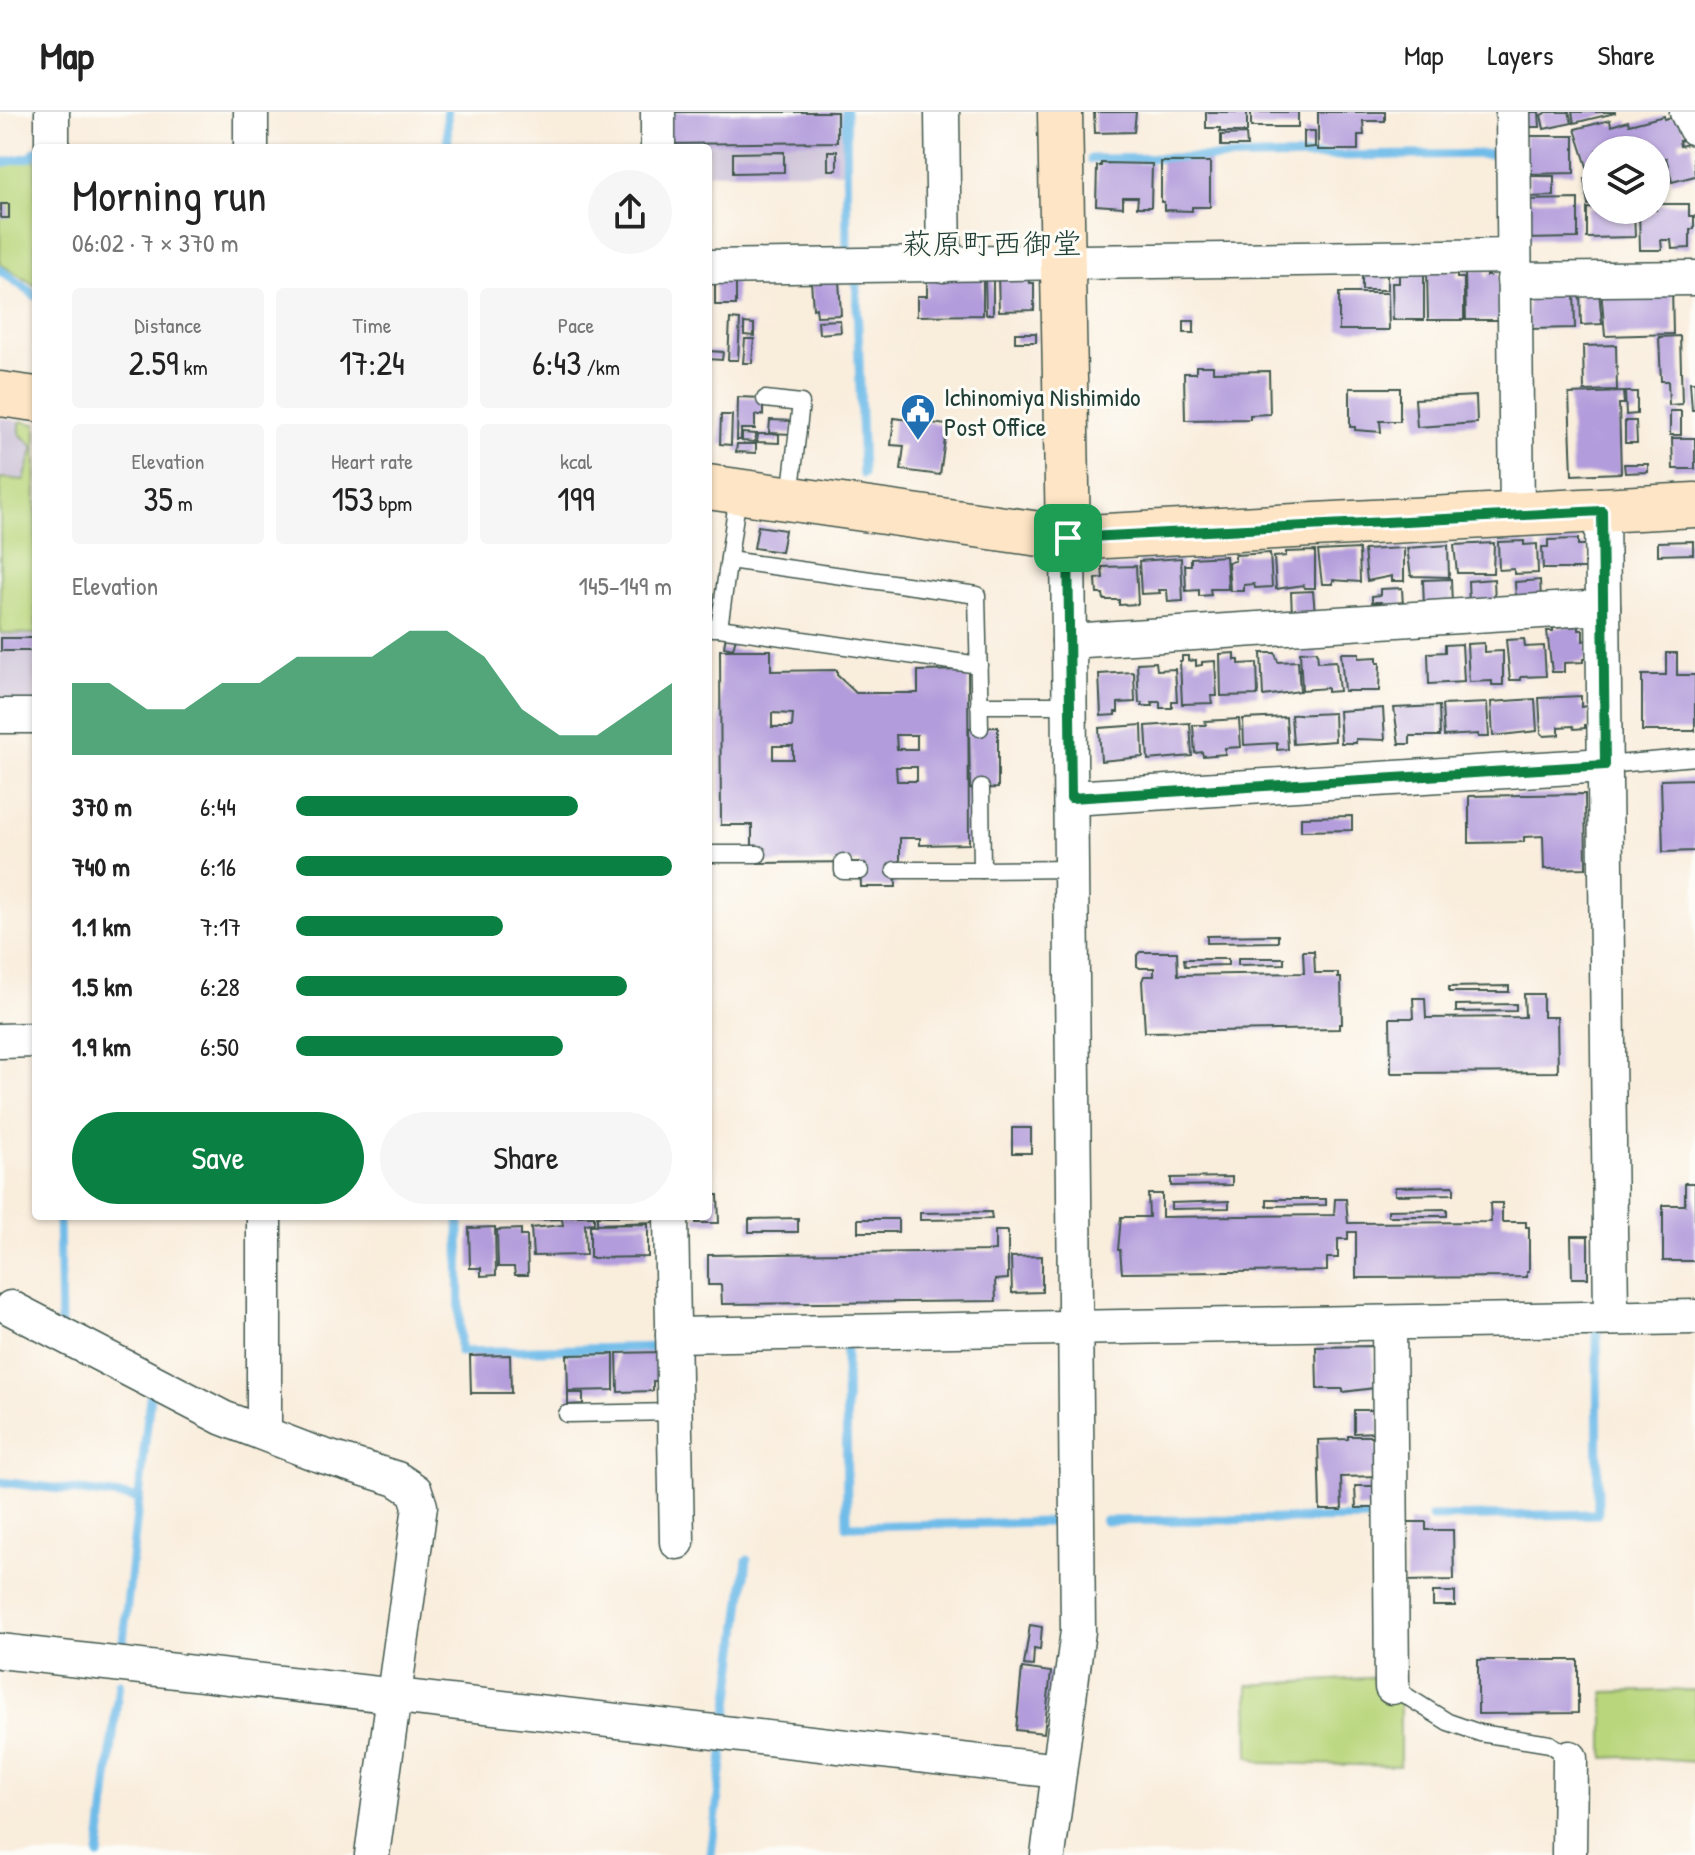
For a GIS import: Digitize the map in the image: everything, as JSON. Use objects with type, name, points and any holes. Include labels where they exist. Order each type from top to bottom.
[{"type":"street","points":[[52,112],[52,144]]},
{"type":"street","points":[[251,112],[251,144]]},
{"type":"street","points":[[658,112],[658,144]]},
{"type":"street","points":[[942,112],[944,265]]},
{"type":"street","points":[[1048,1855],[1078,1631],[1070,705],[1060,112]]},
{"type":"street","points":[[1513,112],[1517,515]]},
{"type":"street","points":[[1687,112],[1695,128]]},
{"type":"street","points":[[712,267],[1062,262],[1514,268],[1695,278]]},
{"type":"street","points":[[0,394],[32,398]]},
{"type":"street","points":[[723,490],[1068,538],[1695,505]]},
{"type":"street","points":[[1602,511],[1611,1318]]},
{"type":"street","points":[[1069,641],[1603,607]]},
{"type":"street","points":[[0,716],[32,716]]},
{"type":"street","points":[[1071,798],[1605,765]]},
{"type":"street","points":[[0,1041],[32,1040]]},
{"type":"street","points":[[264,1220],[264,1433]]},
{"type":"street","points":[[671,1220],[677,1542]]},
{"type":"street","points":[[11,1308],[223,1418],[314,1453],[397,1479],[415,1491],[420,1506],[372,1855]]},
{"type":"street","points":[[673,1335],[1695,1317]]},
{"type":"street","points":[[1389,1323],[1392,1687]]},
{"type":"street","points":[[0,1651],[1059,1771]]},
{"type":"street","points":[[1569,1855],[1570,1758]]},
{"type":"lane","points":[[765,399],[801,403],[790,499]]},
{"type":"lane","points":[[723,490],[729,560],[714,628],[979,665]]},
{"type":"lane","points":[[729,560],[977,595],[980,728]]},
{"type":"lane","points":[[979,705],[1070,705]]},
{"type":"lane","points":[[1605,765],[1695,757]]},
{"type":"lane","points":[[981,788],[982,870]]},
{"type":"lane","points":[[712,854],[758,854]]},
{"type":"lane","points":[[843,862],[843,871],[860,871]]},
{"type":"lane","points":[[895,870],[1071,869]]},
{"type":"lane","points":[[567,1414],[675,1412]]},
{"type":"lane","points":[[1392,1687],[1448,1722],[1480,1733],[1550,1744],[1570,1758]]},
{"type":"shaded area","points":[[665,112],[843,112],[844,172],[712,173],[712,144],[665,144]]},
{"type":"shaded area","points":[[0,418],[32,423],[32,705],[0,705]]},
{"type":"green space","points":[[32,159],[32,284],[0,264],[0,166]]},
{"type":"green space","points":[[20,421],[32,423],[32,445],[20,434]]},
{"type":"green space","points":[[32,454],[32,634],[0,633],[0,478],[24,480]]},
{"type":"green space","points":[[1383,1677],[1400,1701],[1400,1766],[1261,1763],[1249,1756],[1248,1685]]},
{"type":"green space","points":[[1695,1690],[1695,1762],[1604,1758],[1604,1692]]},
{"type":"building","points":[[669,112],[837,112],[837,142],[669,144]]},
{"type":"building","points":[[1094,112],[1136,112],[1134,132],[1095,133]]},
{"type":"building","points":[[1206,112],[1247,112],[1247,132],[1220,132],[1220,128],[1206,128]]},
{"type":"building","points":[[1251,112],[1298,112],[1298,127],[1251,127]]},
{"type":"building","points":[[1318,112],[1385,112],[1385,121],[1363,121],[1364,135],[1358,135],[1358,150],[1318,150]]},
{"type":"building","points":[[1523,112],[1539,112],[1540,127],[1523,127]]},
{"type":"building","points":[[1569,112],[1572,123],[1544,129],[1541,115]]},
{"type":"building","points":[[1572,112],[1615,112],[1615,113],[1574,123]]},
{"type":"building","points":[[1677,116],[1689,138],[1679,141],[1680,146],[1692,143],[1695,176],[1672,182],[1670,136],[1582,136],[1582,151],[1575,129],[1610,120],[1611,126],[1628,121],[1629,125]]},
{"type":"building","points":[[1304,131],[1315,131],[1315,147],[1304,148]]},
{"type":"building","points":[[1246,134],[1247,146],[1221,146],[1221,135]]},
{"type":"building","points":[[1525,136],[1574,136],[1574,173],[1526,174]]},
{"type":"building","points":[[828,151],[837,151],[837,170],[828,170]]},
{"type":"building","points":[[784,152],[784,172],[733,173],[733,153]]},
{"type":"building","points":[[1161,162],[1210,162],[1210,207],[1192,207],[1192,211],[1164,210],[1164,202],[1161,202]]},
{"type":"building","points":[[1101,163],[1152,164],[1151,207],[1137,207],[1138,197],[1123,197],[1123,207],[1096,205],[1097,166]]},
{"type":"building","points":[[1529,176],[1554,176],[1554,196],[1529,197]]},
{"type":"building","points":[[1578,199],[1578,238],[1523,239],[1522,200]]},
{"type":"building","points":[[1,204],[9,204],[9,218],[1,218]]},
{"type":"building","points":[[1670,204],[1689,204],[1689,216],[1694,216],[1690,248],[1672,249],[1671,240],[1661,240],[1662,250],[1640,250],[1639,224],[1670,224]]},
{"type":"building","points":[[1587,224],[1635,224],[1635,237],[1587,238]]},
{"type":"building","points":[[1362,268],[1387,268],[1387,290],[1362,290]]},
{"type":"building","points":[[1399,270],[1424,270],[1424,320],[1393,320],[1392,283],[1399,283]]},
{"type":"building","points":[[1427,270],[1457,270],[1457,278],[1464,278],[1464,320],[1428,320]]},
{"type":"building","points":[[1465,270],[1486,270],[1486,276],[1489,272],[1499,272],[1499,320],[1466,320]]},
{"type":"building","points":[[1028,274],[1029,283],[1034,283],[1034,310],[999,311],[998,275]]},
{"type":"building","points":[[983,276],[983,315],[917,316],[917,296],[927,296],[927,277]]},
{"type":"building","points":[[985,277],[993,277],[993,314],[986,314]]},
{"type":"building","points":[[715,278],[736,278],[736,305],[715,305]]},
{"type":"building","points":[[839,279],[841,315],[817,316],[816,308],[813,309],[811,281]]},
{"type":"building","points":[[1672,286],[1673,334],[1605,336],[1601,288]]},
{"type":"building","points":[[1574,290],[1575,328],[1528,329],[1528,291]]},
{"type":"building","points":[[1599,291],[1602,324],[1581,325],[1580,292]]},
{"type":"building","points":[[1339,293],[1388,293],[1389,330],[1339,330]]},
{"type":"building","points":[[730,319],[740,320],[738,360],[728,360]]},
{"type":"building","points":[[840,320],[841,332],[819,334],[818,321]]},
{"type":"building","points":[[1184,321],[1194,321],[1194,333],[1184,333]]},
{"type":"building","points":[[744,323],[754,324],[754,336],[744,335]]},
{"type":"building","points":[[1015,333],[1036,333],[1036,342],[1015,342]]},
{"type":"building","points":[[1680,336],[1682,404],[1669,405],[1668,381],[1661,381],[1659,337]]},
{"type":"building","points":[[745,339],[754,339],[752,363],[743,363]]},
{"type":"building","points":[[1616,345],[1617,390],[1584,391],[1583,346]]},
{"type":"building","points":[[712,351],[723,352],[722,360],[712,359]]},
{"type":"building","points":[[1196,366],[1213,366],[1213,372],[1269,371],[1270,414],[1250,415],[1250,419],[1185,420],[1184,373],[1196,373]]},
{"type":"building","points":[[1690,382],[1695,382],[1695,410],[1692,410]]},
{"type":"building","points":[[1350,388],[1400,388],[1400,421],[1380,421],[1381,432],[1350,427]]},
{"type":"building","points":[[1623,392],[1624,404],[1619,404],[1621,473],[1572,475],[1569,394]]},
{"type":"building","points":[[1625,392],[1637,392],[1637,414],[1626,415]]},
{"type":"building","points":[[1476,396],[1477,423],[1417,427],[1415,399]]},
{"type":"building","points":[[738,397],[763,398],[763,415],[755,415],[755,429],[741,429],[741,440],[737,440]]},
{"type":"building","points":[[1670,411],[1681,411],[1681,435],[1670,435]]},
{"type":"building","points":[[721,415],[732,415],[731,445],[720,444]]},
{"type":"building","points":[[894,418],[947,425],[940,475],[901,470],[904,446],[891,445]]},
{"type":"building","points":[[770,420],[793,421],[793,434],[769,433]]},
{"type":"building","points":[[1625,421],[1636,421],[1637,443],[1625,443]]},
{"type":"building","points":[[742,433],[756,434],[755,442],[742,441]]},
{"type":"building","points":[[758,434],[779,434],[779,443],[757,442]]},
{"type":"building","points":[[1672,438],[1695,438],[1695,469],[1673,469]]},
{"type":"building","points":[[737,444],[756,444],[756,453],[736,452]]},
{"type":"building","points":[[1624,464],[1648,464],[1648,472],[1625,473]]},
{"type":"building","points":[[758,526],[785,530],[781,552],[754,548]]},
{"type":"building","points":[[1578,539],[1578,545],[1586,545],[1587,569],[1543,569],[1542,547],[1548,547],[1548,540]]},
{"type":"building","points":[[1524,541],[1524,545],[1537,544],[1538,573],[1514,574],[1514,569],[1499,570],[1498,542]]},
{"type":"building","points":[[1693,541],[1693,554],[1658,555],[1658,542]]},
{"type":"building","points":[[1494,543],[1493,573],[1457,573],[1454,545]]},
{"type":"building","points":[[1448,545],[1449,577],[1411,576],[1407,548]]},
{"type":"building","points":[[1404,548],[1404,581],[1392,581],[1392,576],[1367,581],[1364,550]]},
{"type":"building","points":[[1359,549],[1360,582],[1333,580],[1333,584],[1322,584],[1318,551]]},
{"type":"building","points":[[1315,551],[1315,588],[1304,588],[1303,585],[1276,589],[1274,557],[1286,556],[1286,552]]},
{"type":"building","points":[[1270,553],[1272,587],[1255,588],[1254,584],[1244,585],[1244,591],[1230,591],[1228,562],[1235,561],[1235,555]]},
{"type":"building","points":[[1226,556],[1228,589],[1210,589],[1211,595],[1199,596],[1199,590],[1186,591],[1185,565],[1191,565],[1191,558]]},
{"type":"building","points":[[1181,558],[1183,601],[1168,602],[1167,590],[1141,594],[1139,561]]},
{"type":"building","points":[[1136,566],[1138,604],[1119,605],[1119,600],[1104,600],[1103,594],[1097,594],[1096,579],[1103,578],[1102,567]]},
{"type":"building","points":[[1451,579],[1452,605],[1424,607],[1423,580]]},
{"type":"building","points":[[1494,579],[1495,603],[1469,604],[1468,581]]},
{"type":"building","points":[[1540,580],[1541,599],[1516,600],[1515,582]]},
{"type":"building","points":[[1402,588],[1403,607],[1381,608],[1381,602],[1372,602],[1372,596],[1380,595],[1380,589]]},
{"type":"building","points":[[1313,591],[1315,613],[1292,614],[1291,592]]},
{"type":"building","points":[[1579,626],[1579,630],[1583,630],[1583,641],[1587,640],[1587,659],[1564,663],[1564,672],[1552,672],[1547,631]]},
{"type":"building","points":[[726,635],[736,637],[733,649],[724,647]]},
{"type":"building","points":[[1,638],[32,638],[32,651],[1,651]]},
{"type":"building","points":[[1524,639],[1525,647],[1544,646],[1546,676],[1510,680],[1506,640]]},
{"type":"building","points":[[1484,643],[1484,652],[1503,651],[1503,685],[1492,685],[1492,681],[1469,682],[1467,644]]},
{"type":"building","points":[[1462,644],[1464,682],[1429,684],[1428,653],[1445,652],[1445,645]]},
{"type":"building","points":[[720,650],[771,650],[771,671],[837,670],[837,675],[856,693],[918,693],[918,671],[968,670],[969,844],[920,845],[920,838],[900,838],[900,862],[895,862],[896,887],[861,887],[860,862],[758,863],[758,851],[752,851],[752,825],[721,825]],"holes":[[[772,713],[793,714],[792,727],[772,727]],[[896,735],[917,735],[917,749],[897,749]],[[773,746],[793,746],[793,759],[773,759]],[[896,767],[917,767],[917,781],[897,781]]]},
{"type":"building","points":[[1317,651],[1318,662],[1336,661],[1339,691],[1327,692],[1327,688],[1302,690],[1300,652]]},
{"type":"building","points":[[1235,653],[1239,664],[1257,663],[1258,695],[1221,696],[1220,654]]},
{"type":"building","points":[[1261,653],[1275,653],[1278,662],[1298,661],[1300,691],[1263,696]]},
{"type":"building","points":[[1341,653],[1359,653],[1359,658],[1377,657],[1377,663],[1380,663],[1379,691],[1344,691]]},
{"type":"building","points":[[1666,653],[1677,653],[1677,675],[1695,675],[1695,731],[1642,731],[1642,675],[1666,675]]},
{"type":"building","points":[[1182,656],[1188,656],[1188,661],[1196,660],[1196,666],[1215,661],[1217,696],[1211,696],[1212,703],[1182,704]]},
{"type":"building","points":[[1156,662],[1157,670],[1175,669],[1177,701],[1172,701],[1172,708],[1160,708],[1160,702],[1152,702],[1153,706],[1139,703],[1137,663]]},
{"type":"building","points":[[1134,672],[1135,702],[1118,703],[1115,715],[1101,716],[1099,674]]},
{"type":"building","points":[[1581,696],[1581,707],[1587,706],[1588,725],[1585,728],[1559,727],[1559,735],[1544,736],[1541,733],[1539,698]]},
{"type":"building","points":[[1535,699],[1537,731],[1493,736],[1491,702]]},
{"type":"building","points":[[1487,703],[1489,737],[1478,737],[1478,734],[1444,736],[1442,705]]},
{"type":"building","points":[[1439,706],[1440,736],[1410,736],[1410,744],[1399,744],[1394,708]]},
{"type":"building","points":[[1383,708],[1385,740],[1356,739],[1356,743],[1341,743],[1339,711]]},
{"type":"building","points":[[1334,713],[1335,741],[1293,744],[1291,715]]},
{"type":"building","points":[[1286,717],[1288,749],[1277,750],[1277,743],[1244,745],[1243,719]]},
{"type":"building","points":[[1239,719],[1241,747],[1225,748],[1225,754],[1203,756],[1202,752],[1195,753],[1193,725],[1206,725],[1205,721]]},
{"type":"building","points":[[1190,723],[1192,756],[1148,760],[1146,726]]},
{"type":"building","points":[[1142,725],[1143,757],[1101,761],[1099,728]]},
{"type":"building","points":[[998,727],[998,788],[970,789],[969,728]]},
{"type":"building","points":[[1695,779],[1695,851],[1663,852],[1661,780]]},
{"type":"building","points":[[1585,794],[1586,868],[1544,869],[1543,836],[1524,837],[1524,842],[1469,843],[1469,796]]},
{"type":"building","points":[[1352,816],[1352,830],[1301,831],[1301,817]]},
{"type":"building","points":[[1278,935],[1278,942],[1207,943],[1207,936]]},
{"type":"building","points":[[1303,951],[1314,951],[1315,973],[1338,973],[1338,978],[1341,978],[1342,1024],[1339,1024],[1339,1029],[1145,1032],[1142,981],[1144,976],[1154,976],[1154,968],[1137,966],[1140,952],[1177,952],[1178,975],[1304,973]]},
{"type":"building","points":[[1238,958],[1284,958],[1284,964],[1238,965]]},
{"type":"building","points":[[1184,959],[1228,959],[1228,965],[1185,966]]},
{"type":"building","points":[[1509,986],[1509,992],[1449,992],[1449,987]]},
{"type":"building","points":[[1524,994],[1543,994],[1543,1017],[1557,1017],[1558,1072],[1391,1073],[1390,1018],[1414,1018],[1413,998],[1425,998],[1426,1018],[1525,1017]]},
{"type":"building","points":[[1516,1004],[1516,1011],[1456,1012],[1456,1005]]},
{"type":"building","points":[[1012,1128],[1031,1128],[1031,1153],[1012,1153]]},
{"type":"building","points":[[1232,1177],[1232,1185],[1171,1186],[1171,1178]]},
{"type":"building","points":[[1685,1183],[1695,1183],[1695,1261],[1663,1261],[1663,1205],[1685,1205]]},
{"type":"building","points":[[1454,1186],[1454,1194],[1395,1195],[1395,1187]]},
{"type":"building","points":[[1148,1194],[1162,1194],[1162,1217],[1334,1215],[1335,1199],[1346,1199],[1348,1223],[1491,1222],[1490,1203],[1502,1203],[1502,1222],[1526,1222],[1526,1227],[1529,1227],[1529,1271],[1527,1277],[1356,1278],[1356,1232],[1348,1232],[1348,1239],[1338,1239],[1338,1258],[1327,1258],[1327,1271],[1122,1273],[1118,1250],[1121,1217],[1149,1217]]},
{"type":"building","points":[[712,1195],[718,1195],[719,1223],[696,1223],[696,1220],[712,1220]]},
{"type":"building","points":[[1267,1199],[1326,1199],[1326,1205],[1267,1206]]},
{"type":"building","points":[[1229,1201],[1229,1208],[1171,1209],[1171,1203]]},
{"type":"building","points":[[1447,1209],[1447,1216],[1388,1216],[1388,1210]]},
{"type":"building","points":[[991,1212],[992,1219],[920,1220],[920,1213]]},
{"type":"building","points":[[798,1218],[798,1232],[749,1232],[749,1219]]},
{"type":"building","points":[[858,1219],[898,1219],[898,1232],[858,1232]]},
{"type":"building","points":[[562,1220],[594,1220],[594,1223],[585,1224],[586,1255],[533,1256],[531,1228],[563,1225]]},
{"type":"building","points":[[597,1220],[654,1220],[654,1222],[597,1224]]},
{"type":"building","points":[[648,1224],[648,1257],[590,1258],[590,1225]]},
{"type":"building","points":[[495,1227],[496,1275],[481,1276],[481,1268],[470,1268],[469,1228]]},
{"type":"building","points":[[521,1229],[521,1236],[527,1236],[528,1275],[515,1275],[514,1267],[498,1267],[497,1230]]},
{"type":"building","points":[[995,1231],[1008,1231],[1008,1279],[995,1280],[996,1301],[722,1304],[721,1285],[708,1285],[708,1255],[995,1251]]},
{"type":"building","points":[[1571,1236],[1588,1236],[1588,1278],[1572,1278]]},
{"type":"building","points":[[1042,1256],[1042,1292],[1012,1293],[1011,1257]]},
{"type":"building","points":[[1373,1346],[1374,1388],[1343,1392],[1343,1389],[1317,1389],[1316,1347]]},
{"type":"building","points":[[663,1352],[664,1381],[653,1381],[653,1391],[618,1392],[617,1353]]},
{"type":"building","points":[[614,1354],[614,1390],[568,1391],[567,1355]]},
{"type":"building","points":[[510,1355],[511,1393],[471,1393],[470,1356]]},
{"type":"building","points":[[568,1393],[583,1393],[583,1404],[568,1405]]},
{"type":"building","points":[[1354,1410],[1379,1410],[1379,1432],[1354,1433]]},
{"type":"building","points":[[1348,1436],[1375,1436],[1380,1476],[1341,1477],[1342,1510],[1320,1510],[1318,1440],[1348,1439]]},
{"type":"building","points":[[1355,1486],[1381,1486],[1381,1508],[1356,1508]]},
{"type":"building","points":[[1408,1522],[1426,1522],[1426,1530],[1453,1530],[1454,1580],[1406,1581],[1405,1530],[1408,1530]]},
{"type":"building","points":[[1433,1592],[1455,1592],[1455,1606],[1433,1606]]},
{"type":"building","points":[[1030,1625],[1042,1627],[1040,1650],[1034,1649],[1033,1666],[1024,1665]]},
{"type":"building","points":[[1478,1660],[1578,1660],[1578,1713],[1478,1714]]},
{"type":"building","points":[[1022,1668],[1051,1672],[1044,1733],[1016,1730]]},
{"type":"waterway","points":[[447,112],[448,144]]},
{"type":"waterway","points":[[846,112],[847,258]]},
{"type":"waterway","points":[[1091,159],[1497,154]]},
{"type":"waterway","points":[[0,163],[32,156]]},
{"type":"waterway","points":[[0,270],[32,293]]},
{"type":"waterway","points":[[856,274],[863,474]]},
{"type":"waterway","points":[[59,1220],[61,1327]]},
{"type":"waterway","points":[[459,1220],[460,1352],[663,1347]]},
{"type":"waterway","points":[[1432,1517],[1598,1514],[1597,1333]]},
{"type":"waterway","points":[[846,1348],[847,1526],[1051,1522]]},
{"type":"waterway","points":[[122,1650],[150,1397]]},
{"type":"waterway","points":[[0,1482],[139,1498]]},
{"type":"waterway","points":[[1105,1521],[1382,1518]]},
{"type":"waterway","points":[[727,1722],[747,1560]]},
{"type":"waterway","points":[[99,1855],[119,1683]]},
{"type":"waterway","points":[[711,1855],[724,1747]]},
{"type":"place","name":"Ichinomiya Nishimido Post Office","points":[[918,442]]},
{"type":"district","name":"萩原町西御堂","points":[[992,243]]},
{"type":"route","points":[[1602,511],[1605,765],[1071,798],[1068,538],[1602,511]]}]
